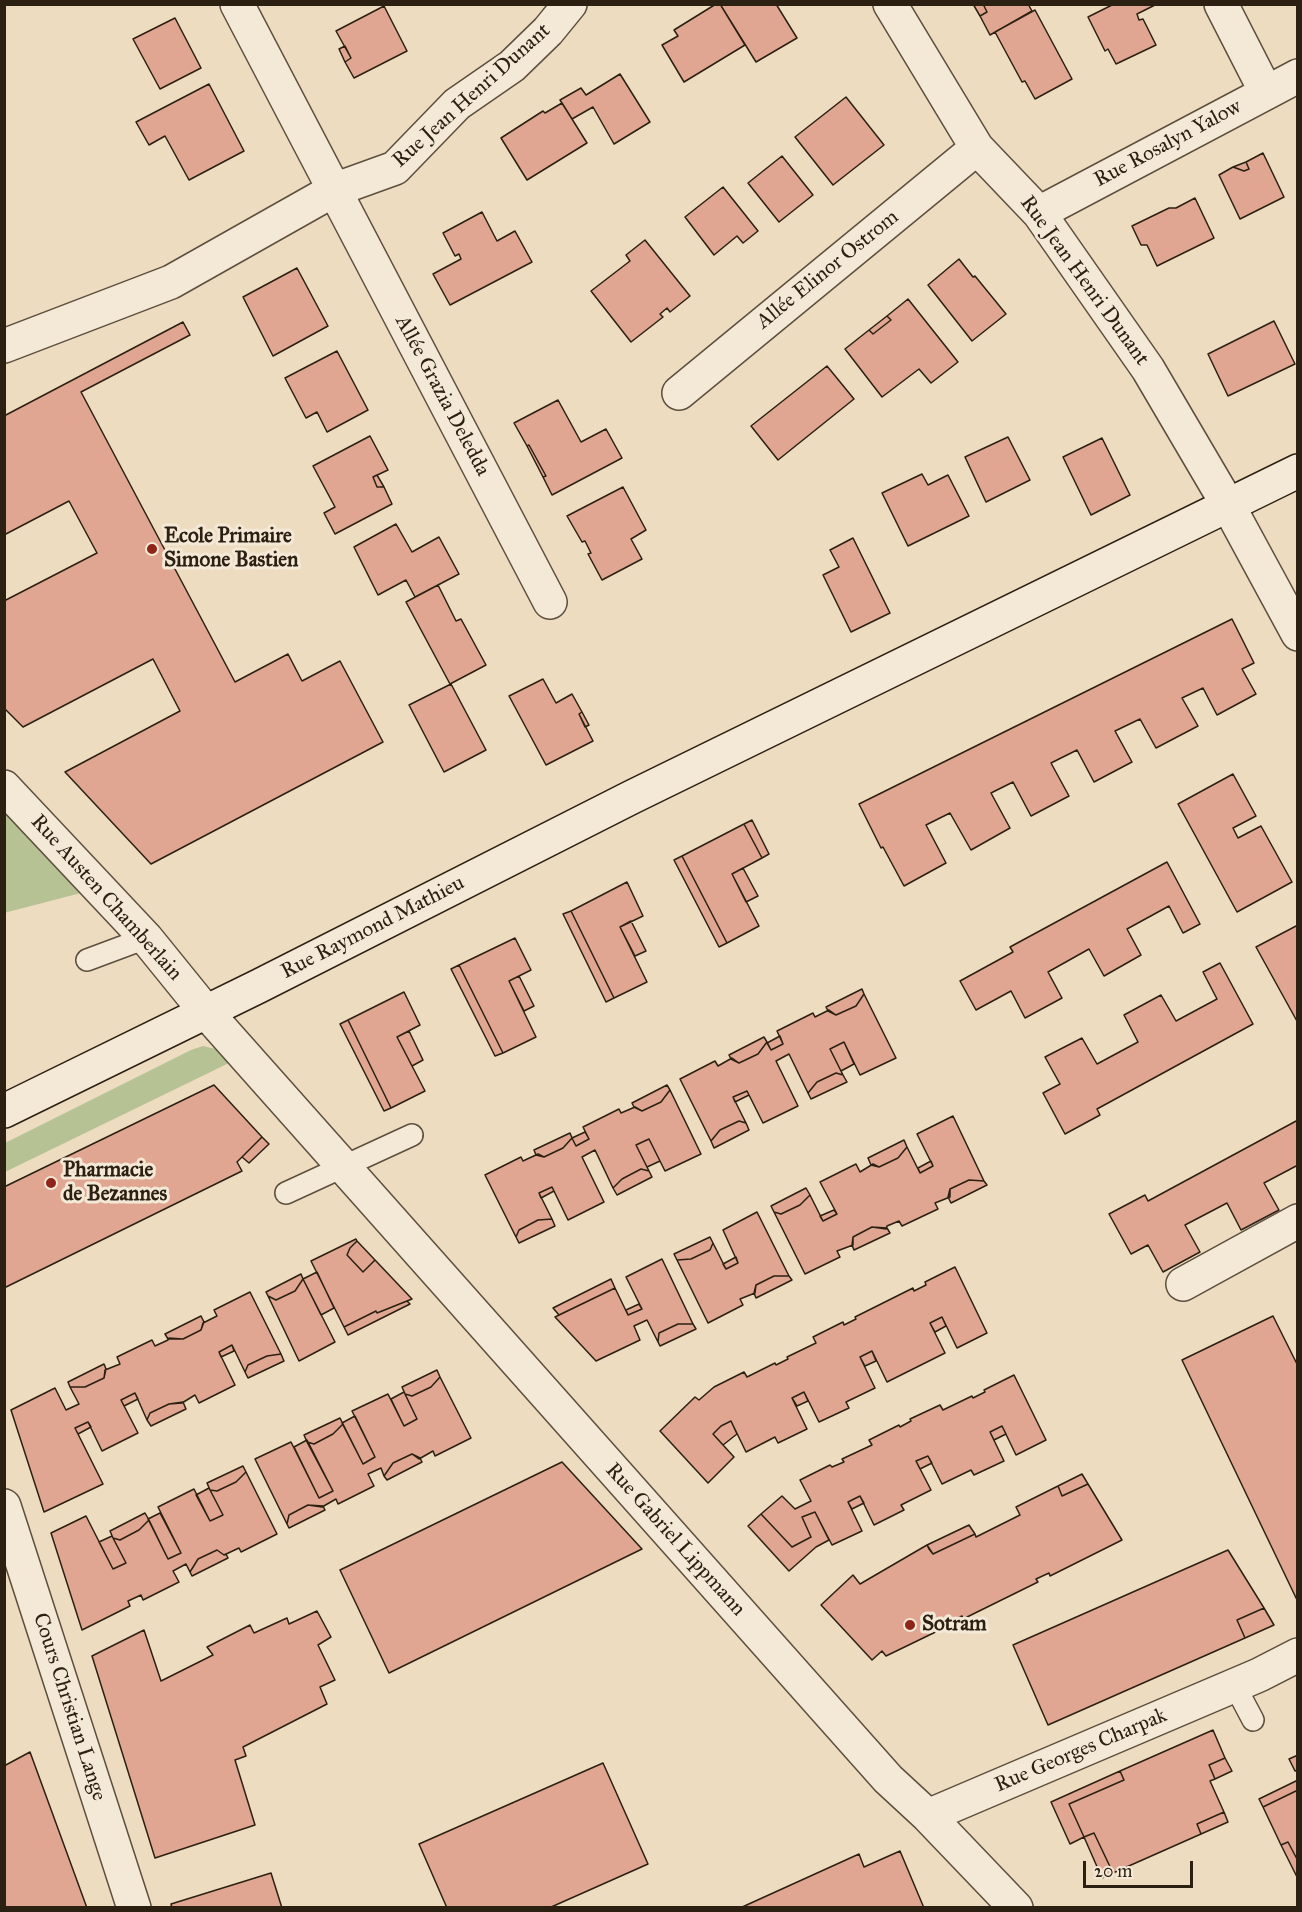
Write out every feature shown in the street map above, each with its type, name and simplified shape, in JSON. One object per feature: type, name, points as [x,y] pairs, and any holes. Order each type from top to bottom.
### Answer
[{"type":"street","name":"Allée Grazia Deledda","points":[[237,4],[550,602]]},
{"type":"street","name":"Rue Jean Henri Dunant","points":[[4,346],[171,282],[334,190],[395,168],[457,104],[512,66],[548,31],[570,4]]},
{"type":"street","name":"Rue Jean Henri Dunant","points":[[890,4],[977,148],[1039,213],[1148,369],[1228,505],[1298,634]]},
{"type":"street","points":[[1221,4],[1266,92]]},
{"type":"street","name":"Rue Rosalyn Yalow","points":[[1039,213],[1298,76]]},
{"type":"street","name":"Allée Elinor Ostrom","points":[[679,393],[977,148]]},
{"type":"street","name":"Rue Raymond Mathieu","points":[[4,1111],[632,798],[1298,471]]},
{"type":"street","name":"Rue Austen Chamberlain","points":[[4,787],[146,938],[206,1012]]},
{"type":"street","name":"Rue Gabriel Lippmann","points":[[206,1012],[880,1771],[928,1816],[1016,1908]]},
{"type":"street","points":[[1183,1284],[1298,1221]]},
{"type":"street","name":"Cours Christian Lange","points":[[4,1506],[134,1908]]},
{"type":"street","name":"Rue Georges Charpak","points":[[928,1816],[1259,1676],[1298,1655]]},
{"type":"lane","points":[[87,960],[146,938]]},
{"type":"lane","points":[[286,1193],[412,1135]]},
{"type":"lane","points":[[1234,1686],[1253,1720]]},
{"type":"green space","points":[[5,787],[100,888],[4,913]]},
{"type":"green space","points":[[203,1046],[216,1049],[229,1063],[5,1172],[5,1143]]},
{"type":"building","points":[[716,4],[720,4],[745,45],[684,82],[662,45],[678,36],[674,30]]},
{"type":"building","points":[[720,4],[776,4],[797,38],[756,62]]},
{"type":"building","points":[[973,4],[983,4],[987,12],[980,16]]},
{"type":"building","points":[[983,4],[1028,4],[1032,11],[990,35],[980,16],[987,12]]},
{"type":"building","points":[[1114,4],[1157,4],[1137,14],[1139,20],[1143,19],[1156,45],[1116,64],[1108,49],[1105,51],[1088,17]]},
{"type":"building","points":[[384,6],[407,51],[354,78],[345,62],[351,58],[336,31]]},
{"type":"building","points":[[1035,10],[1072,79],[1035,99],[1025,81],[1022,82],[995,32]]},
{"type":"building","points":[[175,18],[201,68],[160,89],[133,39]]},
{"type":"building","points":[[345,46],[351,58],[345,62],[339,49]]},
{"type":"building","points":[[620,74],[650,122],[614,144],[593,107],[572,119],[560,100],[581,88],[586,95]]},
{"type":"building","points":[[209,84],[244,151],[189,180],[165,136],[149,145],[136,122]]},
{"type":"building","points":[[846,97],[884,145],[833,185],[795,137]]},
{"type":"building","points":[[562,103],[587,143],[527,180],[501,138],[543,111],[545,113]]},
{"type":"building","points":[[1263,153],[1284,197],[1240,219],[1219,175],[1233,167],[1244,171],[1249,169],[1246,162]]},
{"type":"building","points":[[782,156],[813,195],[779,222],[748,183]]},
{"type":"building","points":[[1246,162],[1249,169],[1244,171],[1233,167]]},
{"type":"building","points":[[723,187],[758,231],[743,243],[737,236],[714,255],[685,217]]},
{"type":"building","points":[[1195,198],[1214,238],[1157,266],[1147,245],[1141,245],[1132,226]]},
{"type":"building","points":[[482,212],[497,241],[515,231],[532,262],[450,305],[433,274],[461,259],[459,254],[455,256],[443,233]]},
{"type":"building","points":[[645,240],[690,296],[670,312],[667,308],[660,314],[663,317],[631,342],[591,291],[630,261],[626,255]]},
{"type":"building","points":[[959,259],[1006,314],[972,341],[928,285]]},
{"type":"building","points":[[297,268],[328,326],[273,356],[243,297]]},
{"type":"building","points":[[908,299],[958,362],[931,383],[919,369],[882,397],[845,349],[869,330],[873,334],[891,320],[887,316]]},
{"type":"building","points":[[887,316],[891,320],[873,334],[869,330]]},
{"type":"building","points":[[1274,321],[1295,364],[1228,396],[1208,354]]},
{"type":"building","points":[[183,322],[190,335],[81,392],[235,682],[288,654],[302,681],[340,661],[383,742],[151,864],[65,772],[180,711],[153,659],[23,727],[4,708],[4,601],[97,553],[69,501],[4,535],[4,416]]},
{"type":"building","points":[[337,351],[368,410],[327,432],[317,412],[306,418],[285,378]]},
{"type":"building","points":[[827,366],[854,399],[778,460],[751,426]]},
{"type":"building","points":[[558,400],[581,442],[606,429],[622,458],[552,495],[543,477],[546,476],[514,423]]},
{"type":"building","points":[[370,436],[388,470],[373,477],[377,487],[384,487],[392,504],[335,534],[324,513],[335,507],[313,466]]},
{"type":"building","points":[[1008,437],[1030,480],[986,502],[965,457]]},
{"type":"building","points":[[1102,438],[1130,495],[1091,515],[1063,457]]},
{"type":"building","points":[[529,445],[546,476],[543,477],[527,446]]},
{"type":"building","points":[[922,474],[928,485],[948,475],[969,516],[908,546],[882,493]]},
{"type":"building","points":[[377,475],[384,487],[377,487],[373,477]]},
{"type":"building","points":[[623,487],[646,530],[631,539],[642,559],[602,580],[588,554],[591,553],[585,541],[582,542],[567,516]]},
{"type":"building","points":[[396,524],[412,552],[439,537],[459,574],[415,597],[406,580],[378,595],[354,547]]},
{"type":"building","points":[[853,538],[890,613],[851,632],[823,575],[839,567],[830,550]]},
{"type":"building","points":[[438,585],[456,621],[461,619],[486,665],[450,684],[406,602]]},
{"type":"building","points":[[1232,619],[1254,663],[1242,669],[1256,694],[1217,715],[1203,688],[1182,698],[1198,726],[1156,748],[1140,719],[1115,731],[1132,762],[1094,782],[1077,750],[1051,763],[1069,796],[1031,816],[1013,782],[991,793],[1010,828],[971,850],[950,813],[926,825],[946,863],[904,886],[883,847],[881,848],[859,804]]},
{"type":"building","points":[[543,679],[556,703],[572,694],[593,741],[546,765],[509,696]]},
{"type":"building","points":[[451,684],[486,750],[444,772],[409,705]]},
{"type":"building","points":[[582,712],[589,725],[585,727],[579,714]]},
{"type":"building","points":[[1233,774],[1256,816],[1233,828],[1238,838],[1261,826],[1292,882],[1237,912],[1178,804]]},
{"type":"building","points":[[752,820],[769,854],[762,858],[744,824]]},
{"type":"building","points":[[744,824],[762,858],[732,874],[759,926],[727,943],[682,856]]},
{"type":"building","points":[[682,856],[727,943],[719,947],[674,860]]},
{"type":"building","points":[[1167,862],[1200,924],[1183,933],[1169,906],[1127,929],[1141,955],[1104,976],[1089,949],[1048,972],[1062,998],[1025,1018],[1011,991],[976,1010],[960,981],[1013,952],[1010,947]]},
{"type":"building","points":[[743,868],[758,896],[746,902],[732,874]]},
{"type":"building","points":[[627,882],[643,916],[620,927],[647,982],[614,998],[571,911]]},
{"type":"building","points":[[571,911],[614,998],[606,1002],[563,914]]},
{"type":"building","points":[[631,921],[646,951],[635,956],[620,927]]},
{"type":"building","points":[[1298,925],[1298,1023],[1256,947]]},
{"type":"building","points":[[515,938],[531,970],[509,981],[536,1037],[503,1053],[459,965]]},
{"type":"building","points":[[1220,963],[1253,1024],[1097,1109],[1100,1115],[1065,1134],[1043,1093],[1060,1084],[1045,1057],[1082,1038],[1097,1064],[1138,1042],[1124,1015],[1161,995],[1176,1021],[1217,999],[1203,972]]},
{"type":"building","points":[[459,965],[503,1053],[495,1056],[451,969]]},
{"type":"building","points":[[519,976],[534,1006],[524,1011],[509,981]]},
{"type":"building","points":[[862,989],[864,994],[856,1006],[836,1015],[828,1011],[826,1007]]},
{"type":"building","points":[[404,992],[420,1025],[397,1037],[425,1091],[391,1108],[348,1020]]},
{"type":"building","points":[[864,994],[896,1058],[860,1075],[844,1042],[830,1049],[843,1075],[836,1073],[817,1082],[808,1093],[789,1054],[776,1061],[798,1106],[763,1123],[747,1091],[733,1097],[746,1123],[739,1121],[720,1130],[711,1141],[680,1079],[715,1061],[718,1066],[732,1058],[739,1063],[758,1054],[767,1042],[771,1050],[783,1044],[777,1031],[813,1013],[815,1017],[829,1010],[836,1015],[856,1006]]},
{"type":"building","points":[[348,1020],[391,1108],[384,1111],[340,1024]]},
{"type":"building","points":[[409,1031],[423,1060],[412,1066],[397,1037]]},
{"type":"building","points":[[780,1036],[783,1044],[771,1050],[767,1043]]},
{"type":"building","points":[[764,1037],[767,1042],[758,1054],[739,1063],[731,1059],[729,1055]]},
{"type":"building","points":[[844,1042],[854,1064],[841,1071],[830,1049]]},
{"type":"building","points":[[836,1073],[843,1075],[847,1082],[811,1099],[808,1093],[817,1082]]},
{"type":"building","points":[[214,1085],[262,1137],[237,1162],[242,1171],[4,1288],[4,1187]]},
{"type":"building","points":[[667,1085],[670,1090],[661,1102],[642,1111],[634,1107],[632,1103]]},
{"type":"building","points":[[670,1090],[701,1154],[665,1171],[649,1139],[636,1145],[649,1171],[641,1169],[622,1179],[613,1188],[595,1150],[582,1157],[604,1202],[568,1220],[552,1187],[539,1193],[552,1219],[538,1220],[519,1230],[516,1237],[485,1175],[521,1157],[523,1161],[538,1154],[544,1157],[563,1148],[572,1138],[576,1146],[589,1139],[583,1127],[619,1109],[621,1113],[635,1107],[642,1111],[661,1102]]},
{"type":"building","points":[[747,1091],[749,1095],[735,1102],[733,1097]]},
{"type":"building","points":[[953,1116],[984,1181],[969,1180],[950,1189],[950,1197],[935,1203],[938,1209],[902,1226],[899,1221],[887,1226],[886,1229],[872,1227],[853,1237],[853,1245],[837,1251],[840,1257],[805,1274],[774,1212],[781,1214],[800,1205],[810,1195],[823,1221],[837,1214],[820,1182],[856,1164],[860,1172],[873,1164],[879,1167],[898,1158],[907,1147],[920,1173],[933,1166],[917,1134]]},
{"type":"building","points":[[1298,1120],[1298,1165],[1264,1183],[1279,1210],[1241,1230],[1227,1203],[1185,1225],[1200,1252],[1163,1272],[1148,1245],[1131,1254],[1109,1214],[1145,1195],[1148,1201]]},
{"type":"building","points":[[739,1121],[746,1123],[749,1130],[714,1148],[711,1141],[720,1130]]},
{"type":"building","points":[[585,1132],[589,1139],[576,1146],[572,1138]]},
{"type":"building","points":[[570,1133],[572,1138],[563,1148],[544,1157],[536,1155],[534,1150]]},
{"type":"building","points":[[262,1137],[269,1144],[249,1163],[242,1157]]},
{"type":"building","points":[[649,1139],[660,1161],[647,1167],[636,1145]]},
{"type":"building","points":[[904,1140],[907,1147],[898,1158],[879,1167],[871,1165],[868,1158]]},
{"type":"building","points":[[931,1161],[933,1166],[920,1173],[918,1168]]},
{"type":"building","points":[[641,1169],[649,1171],[652,1177],[617,1195],[613,1188],[622,1179]]},
{"type":"building","points":[[969,1180],[984,1181],[987,1185],[951,1203],[948,1197],[950,1189]]},
{"type":"building","points":[[552,1187],[554,1191],[541,1198],[539,1193]]},
{"type":"building","points":[[806,1188],[810,1195],[800,1205],[781,1214],[774,1212],[771,1206]]},
{"type":"building","points":[[834,1210],[837,1214],[823,1221],[820,1216]]},
{"type":"building","points":[[757,1212],[789,1276],[774,1276],[756,1285],[755,1293],[740,1299],[743,1305],[708,1323],[677,1260],[691,1259],[710,1250],[713,1243],[726,1269],[738,1263],[723,1230]]},
{"type":"building","points":[[552,1219],[555,1226],[519,1243],[516,1237],[519,1230],[538,1220]]},
{"type":"building","points":[[872,1227],[887,1228],[890,1233],[854,1250],[853,1237]]},
{"type":"building","points":[[710,1237],[713,1243],[710,1250],[691,1259],[677,1260],[674,1254]]},
{"type":"building","points":[[356,1239],[357,1241],[347,1255],[363,1272],[375,1260],[412,1299],[377,1313],[376,1311],[344,1327],[311,1261]]},
{"type":"building","points":[[357,1241],[375,1260],[363,1272],[347,1255]]},
{"type":"building","points":[[736,1257],[738,1263],[726,1269],[723,1264]]},
{"type":"building","points":[[662,1259],[693,1324],[678,1324],[659,1333],[658,1342],[647,1320],[634,1326],[640,1340],[596,1361],[555,1317],[615,1288],[628,1315],[642,1309],[626,1277]]},
{"type":"building","points":[[955,1267],[987,1333],[957,1348],[942,1317],[930,1323],[945,1353],[887,1382],[872,1351],[860,1357],[875,1388],[846,1402],[849,1408],[819,1422],[804,1392],[792,1398],[807,1429],[778,1443],[775,1437],[746,1452],[731,1421],[721,1426],[713,1434],[734,1457],[708,1483],[660,1431],[695,1397],[699,1400],[714,1387],[744,1372],[747,1377],[788,1359],[787,1357],[816,1343],[813,1337],[843,1322],[844,1325],[856,1319],[855,1317],[913,1288],[914,1291],[926,1285],[925,1282]]},
{"type":"building","points":[[317,1272],[334,1308],[321,1315],[303,1279]]},
{"type":"building","points":[[301,1274],[303,1279],[295,1291],[276,1300],[268,1296],[266,1292]]},
{"type":"building","points":[[774,1276],[789,1276],[792,1280],[756,1298],[754,1293],[756,1285]]},
{"type":"building","points":[[303,1279],[335,1342],[299,1361],[268,1296],[276,1300],[295,1291]]},
{"type":"building","points":[[611,1279],[615,1288],[559,1315],[553,1308]]},
{"type":"building","points":[[250,1292],[281,1354],[267,1356],[248,1365],[245,1372],[232,1345],[219,1352],[235,1385],[199,1403],[195,1395],[182,1403],[169,1404],[150,1413],[147,1420],[135,1393],[121,1400],[138,1433],[102,1451],[88,1422],[75,1428],[103,1484],[44,1512],[11,1410],[55,1388],[66,1410],[79,1404],[70,1387],[85,1387],[104,1378],[105,1370],[120,1364],[117,1357],[152,1340],[155,1346],[169,1338],[183,1339],[201,1330],[203,1323],[217,1316],[214,1310]]},
{"type":"building","points":[[407,1301],[410,1304],[348,1335],[344,1327],[376,1311],[377,1313]]},
{"type":"building","points":[[639,1304],[642,1309],[628,1315],[626,1310]]},
{"type":"building","points":[[201,1316],[204,1322],[201,1330],[183,1339],[168,1339],[165,1334]]},
{"type":"building","points":[[1273,1316],[1298,1366],[1298,1602],[1182,1360]]},
{"type":"building","points":[[942,1317],[946,1326],[935,1332],[930,1323]]},
{"type":"building","points":[[678,1324],[693,1324],[696,1329],[660,1346],[659,1333]]},
{"type":"building","points":[[232,1345],[234,1351],[221,1357],[219,1352]]},
{"type":"building","points":[[872,1351],[876,1361],[865,1366],[860,1357]]},
{"type":"building","points":[[281,1354],[284,1361],[248,1378],[245,1372],[248,1365],[267,1356]]},
{"type":"building","points":[[104,1364],[106,1369],[104,1378],[85,1387],[70,1387],[68,1382]]},
{"type":"building","points":[[437,1370],[440,1377],[431,1387],[412,1396],[405,1394],[402,1387]]},
{"type":"building","points":[[1014,1375],[1046,1440],[1016,1455],[1002,1426],[990,1432],[1004,1461],[974,1475],[971,1470],[942,1484],[928,1456],[916,1461],[931,1490],[901,1505],[904,1510],[874,1525],[860,1496],[848,1502],[862,1531],[832,1545],[815,1512],[802,1517],[811,1537],[792,1547],[761,1514],[782,1496],[795,1509],[811,1501],[800,1480],[830,1465],[832,1467],[844,1462],[842,1459],[872,1445],[869,1440],[899,1425],[900,1427],[911,1421],[910,1419],[940,1405],[943,1410],[972,1396],[973,1398]]},
{"type":"building","points":[[440,1377],[471,1438],[435,1456],[433,1451],[419,1459],[412,1454],[393,1463],[384,1476],[381,1468],[368,1474],[374,1486],[338,1504],[336,1499],[322,1507],[308,1505],[289,1515],[287,1524],[255,1459],[291,1442],[319,1498],[333,1491],[307,1442],[314,1444],[333,1434],[343,1424],[363,1464],[375,1457],[352,1411],[388,1394],[404,1426],[417,1419],[405,1394],[412,1396],[431,1387]]},
{"type":"building","points":[[404,1392],[417,1419],[404,1426],[391,1399]]},
{"type":"building","points":[[804,1392],[808,1401],[797,1406],[792,1398]]},
{"type":"building","points":[[135,1393],[138,1399],[124,1406],[121,1400]]},
{"type":"building","points":[[183,1402],[186,1409],[151,1426],[147,1420],[150,1413],[169,1404]]},
{"type":"building","points":[[355,1416],[375,1457],[363,1464],[342,1423]]},
{"type":"building","points":[[340,1418],[343,1424],[333,1434],[314,1444],[307,1442],[304,1435]]},
{"type":"building","points":[[731,1421],[737,1434],[723,1445],[713,1434],[721,1426]]},
{"type":"building","points":[[88,1422],[91,1427],[78,1434],[75,1428]]},
{"type":"building","points":[[1002,1426],[1006,1434],[994,1440],[990,1432]]},
{"type":"building","points":[[307,1440],[333,1491],[319,1498],[294,1447]]},
{"type":"building","points":[[412,1454],[420,1458],[422,1462],[387,1480],[384,1476],[393,1463]]},
{"type":"building","points":[[928,1456],[932,1463],[920,1469],[916,1461]]},
{"type":"building","points":[[562,1462],[642,1549],[389,1673],[340,1570]]},
{"type":"building","points":[[243,1466],[246,1472],[236,1482],[217,1491],[210,1490],[207,1483]]},
{"type":"building","points":[[246,1472],[277,1534],[241,1552],[239,1548],[224,1555],[217,1550],[198,1559],[190,1572],[186,1564],[173,1571],[179,1582],[143,1600],[141,1595],[128,1601],[130,1606],[82,1630],[51,1533],[86,1516],[113,1569],[126,1563],[113,1538],[120,1540],[139,1530],[149,1520],[168,1559],[181,1553],[158,1507],[194,1489],[210,1521],[223,1515],[210,1490],[217,1491],[236,1482]]},
{"type":"building","points":[[1082,1474],[1088,1484],[1062,1496],[1058,1486]]},
{"type":"building","points":[[1088,1484],[1122,1540],[1050,1576],[1049,1573],[1036,1579],[1038,1582],[963,1619],[962,1616],[949,1622],[950,1625],[886,1656],[882,1651],[872,1660],[821,1605],[853,1575],[860,1584],[927,1545],[933,1554],[975,1534],[976,1537],[1020,1515],[1016,1507],[1058,1486],[1062,1496]]},
{"type":"building","points":[[209,1488],[223,1515],[210,1521],[196,1495]]},
{"type":"building","points":[[860,1496],[864,1503],[852,1509],[848,1502]]},
{"type":"building","points":[[308,1505],[323,1506],[325,1510],[289,1528],[287,1524],[289,1515]]},
{"type":"building","points":[[815,1512],[829,1540],[816,1547],[789,1571],[748,1526],[761,1514],[792,1547],[811,1537],[802,1517]]},
{"type":"building","points":[[145,1513],[149,1520],[139,1530],[120,1540],[113,1538],[110,1531]]},
{"type":"building","points":[[160,1513],[181,1553],[168,1559],[148,1519]]},
{"type":"building","points":[[969,1525],[975,1534],[933,1554],[929,1549],[927,1545]]},
{"type":"building","points":[[112,1536],[126,1563],[113,1569],[99,1542]]},
{"type":"building","points":[[217,1550],[226,1554],[228,1558],[192,1576],[190,1572],[198,1559]]},
{"type":"building","points":[[1228,1550],[1264,1608],[1237,1620],[1245,1638],[1048,1725],[1013,1645]]},
{"type":"building","points":[[1264,1608],[1274,1625],[1245,1638],[1237,1620]]},
{"type":"building","points":[[317,1611],[331,1637],[318,1645],[335,1680],[320,1687],[327,1704],[243,1747],[246,1756],[235,1760],[255,1825],[155,1858],[92,1656],[144,1630],[161,1681],[213,1655],[207,1647],[250,1625],[254,1633],[287,1618],[289,1624]]},
{"type":"building","points":[[1213,1730],[1225,1758],[1209,1765],[1215,1779],[1210,1781],[1224,1812],[1197,1824],[1201,1834],[1113,1873],[1094,1833],[1084,1837],[1069,1804],[1124,1780],[1120,1771]]},
{"type":"building","points":[[30,1752],[87,1908],[4,1908],[4,1766]]},
{"type":"building","points":[[1298,1755],[1298,1770],[1295,1771],[1289,1759]]},
{"type":"building","points":[[1225,1758],[1232,1771],[1215,1779],[1209,1765]]},
{"type":"building","points":[[603,1763],[648,1864],[549,1908],[447,1908],[419,1844]]},
{"type":"building","points":[[1120,1771],[1124,1780],[1069,1804],[1084,1837],[1070,1844],[1051,1802]]},
{"type":"building","points":[[1298,1780],[1298,1790],[1263,1807],[1259,1799]]},
{"type":"building","points":[[1298,1790],[1298,1861],[1288,1842],[1281,1845],[1263,1807]]},
{"type":"building","points":[[1224,1812],[1228,1822],[1201,1834],[1197,1824]]},
{"type":"building","points":[[1094,1833],[1113,1873],[1102,1878],[1084,1837]]},
{"type":"building","points":[[1288,1842],[1298,1861],[1298,1879],[1281,1845]]},
{"type":"building","points":[[900,1851],[924,1908],[740,1908],[859,1854],[864,1867]]},
{"type":"building","points":[[271,1873],[282,1908],[172,1908],[171,1904]]},
{"type":"place","name":"Ecole Primaire Simone Bastien","points":[[152,549]]},
{"type":"place","name":"Pharmacie de Bezannes","points":[[51,1183]]},
{"type":"place","name":"Sotram","points":[[910,1625]]}]
